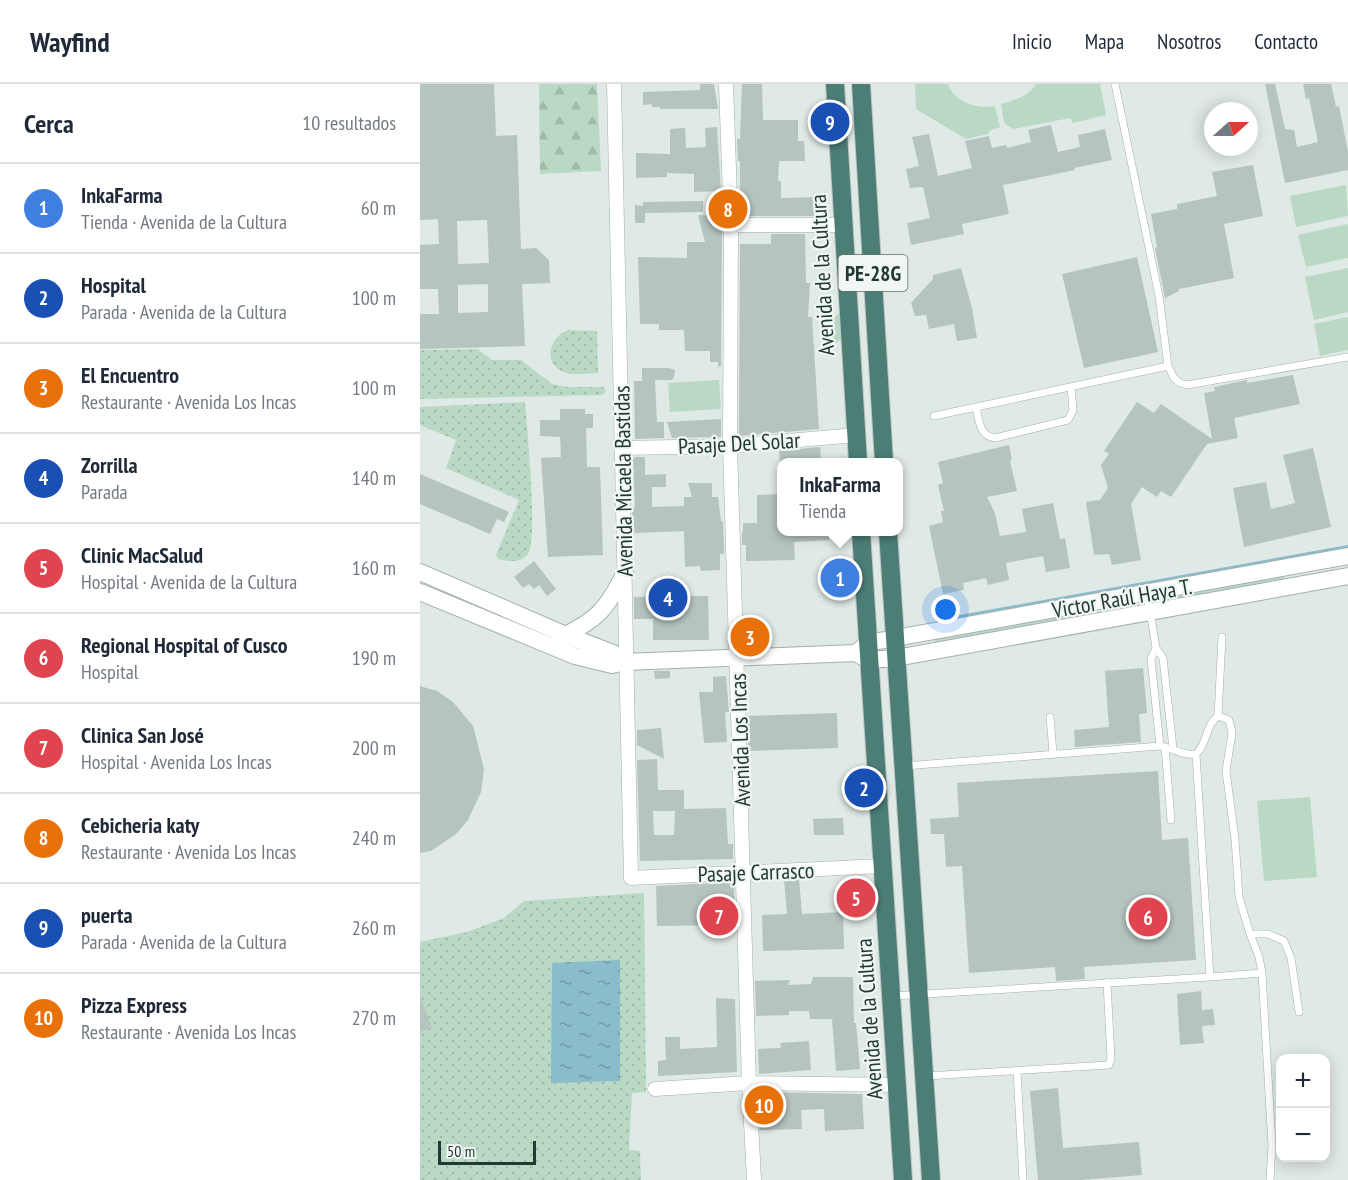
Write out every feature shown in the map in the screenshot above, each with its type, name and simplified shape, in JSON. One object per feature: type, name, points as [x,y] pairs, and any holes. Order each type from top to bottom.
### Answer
[{"type":"highway","name":"Avenida de la Cultura","points":[[835,84],[858,458]]},
{"type":"highway","name":"PE-28G","points":[[861,84],[884,458]]},
{"type":"highway","name":"Avenida de la Cultura","points":[[861,536],[864,652],[892,996],[903,1180]]},
{"type":"highway","points":[[888,536],[931,1180]]},
{"type":"street","name":"Avenida Micaela Bastidas","points":[[614,84],[631,878]]},
{"type":"street","name":"Avenida Los Incas","points":[[726,84],[731,225],[730,446],[749,1083],[754,1180]]},
{"type":"street","points":[[731,225],[843,225]]},
{"type":"street","name":"Pasaje Del Solar","points":[[622,448],[730,446],[856,435]]},
{"type":"street","name":"Victor Raúl Haya T.","points":[[864,652],[895,638],[1348,556]]},
{"type":"street","points":[[420,572],[613,653],[625,662]]},
{"type":"street","points":[[544,644],[593,620],[625,573]]},
{"type":"street","name":"Victor Raúl Haya T.","points":[[864,652],[896,658],[1348,576]]},
{"type":"street","points":[[420,592],[574,656],[612,665],[625,662],[864,652]]},
{"type":"street","name":"Pasaje Carrasco","points":[[631,878],[882,866]]},
{"type":"street","points":[[655,1089],[749,1083],[898,1085]]},
{"type":"lane","points":[[1115,84],[1151,254],[1168,366],[1174,378],[1187,385],[1348,357]]},
{"type":"lane","points":[[934,416],[1168,366]]},
{"type":"lane","points":[[976,407],[984,434],[995,438],[1068,420],[1073,410],[1071,387]]},
{"type":"lane","points":[[1147,593],[1156,648],[1163,658],[1171,820]]},
{"type":"lane","points":[[1210,977],[1196,754],[1204,744],[1212,721],[1218,716],[1222,637]]},
{"type":"lane","points":[[1156,648],[1151,659],[1166,747]]},
{"type":"lane","points":[[1218,716],[1229,720],[1231,726],[1232,734],[1226,771],[1235,839],[1239,897],[1262,973],[1272,1145],[1270,1180]]},
{"type":"lane","points":[[1050,717],[1053,753]]},
{"type":"lane","points":[[903,766],[1053,753],[1166,747],[1187,755],[1196,754]]},
{"type":"lane","points":[[1250,934],[1268,934],[1284,941],[1291,958],[1299,1012]]},
{"type":"lane","points":[[892,996],[1262,973]]},
{"type":"lane","points":[[924,1076],[1109,1065],[1111,1059],[1107,982]]},
{"type":"lane","points":[[1017,1071],[1023,1180]]},
{"type":"green space","points":[[539,84],[597,84],[601,171],[540,174]]},
{"type":"green space","points":[[915,84],[948,84],[956,96],[967,103],[995,106],[1000,127],[991,130],[988,134],[966,139],[916,109]]},
{"type":"green space","points":[[1036,84],[1100,84],[1106,115],[1073,123],[1070,118],[1013,129],[1004,123],[1001,104],[1025,95]]},
{"type":"green space","points":[[1346,185],[1348,216],[1296,227],[1290,196]]},
{"type":"green space","points":[[1348,224],[1348,258],[1306,267],[1298,235]]},
{"type":"green space","points":[[1348,268],[1348,312],[1314,320],[1305,277]]},
{"type":"green space","points":[[841,312],[842,337],[833,347],[832,319]]},
{"type":"green space","points":[[1348,317],[1348,350],[1320,356],[1314,324]]},
{"type":"green space","points":[[567,330],[597,331],[598,373],[575,374],[556,368],[552,362],[551,350],[556,339]]},
{"type":"green space","points":[[477,349],[492,360],[521,360],[552,384],[567,387],[604,387],[606,392],[602,395],[420,399],[420,350]]},
{"type":"green space","points":[[719,380],[721,409],[670,412],[668,383]]},
{"type":"green space","points":[[525,402],[531,482],[531,544],[525,557],[518,561],[510,561],[498,559],[496,555],[519,500],[446,468],[456,440],[420,425],[420,407]]},
{"type":"green space","points":[[1283,573],[1285,583],[1159,607],[1156,602],[1158,597]]},
{"type":"green space","points":[[1087,609],[1089,620],[936,647],[934,638]]},
{"type":"green space","points":[[1310,797],[1317,877],[1264,881],[1257,801]]},
{"type":"green space","points":[[644,893],[646,1092],[632,1093],[629,1150],[640,1151],[641,1180],[420,1180],[420,942],[467,932],[504,918],[524,901]]},
{"type":"water","points":[[620,960],[620,1081],[551,1083],[552,963]]},
{"type":"building","points":[[420,84],[494,84],[496,136],[517,135],[521,249],[536,248],[549,260],[550,283],[522,284],[525,346],[420,349],[420,314],[439,314],[438,289],[420,289],[420,245],[439,244],[438,219],[420,220]],"holes":[[[487,220],[489,263],[458,264],[457,221]],[[488,284],[488,312],[458,313],[458,285]]]},
{"type":"building","points":[[700,84],[714,84],[718,109],[660,109],[660,107],[652,107],[652,104],[643,105],[643,92],[700,90]]},
{"type":"building","points":[[742,84],[762,84],[763,120],[798,120],[798,141],[804,141],[805,161],[779,161],[778,181],[781,181],[781,198],[821,197],[821,216],[740,216],[740,161],[738,161],[737,139],[740,139]]},
{"type":"building","points":[[1265,84],[1275,84],[1285,129],[1294,130],[1297,147],[1318,142],[1309,98],[1306,99],[1303,84],[1331,84],[1336,107],[1339,106],[1348,151],[1348,170],[1285,183]]},
{"type":"building","points":[[1051,125],[1058,152],[1080,147],[1078,135],[1105,129],[1112,160],[1003,185],[1009,214],[962,224],[964,234],[911,245],[907,223],[930,218],[923,187],[910,188],[906,169],[919,166],[912,137],[929,134],[938,176],[972,168],[965,141],[989,136],[992,148],[1006,145],[1007,148],[1031,142],[1028,130]]},
{"type":"building","points":[[717,127],[721,191],[694,192],[694,174],[667,173],[667,177],[636,178],[636,153],[670,154],[670,129],[685,128],[686,148],[706,147],[705,128]]},
{"type":"building","points":[[1253,165],[1263,216],[1224,224],[1234,278],[1179,289],[1165,298],[1151,214],[1177,209],[1177,204],[1217,196],[1212,172]]},
{"type":"building","points":[[703,201],[703,212],[645,213],[645,223],[635,223],[635,205],[643,206],[643,202]]},
{"type":"building","points":[[698,215],[722,216],[721,366],[718,367],[718,362],[710,362],[710,351],[685,351],[684,330],[659,330],[659,324],[640,324],[638,257],[687,258],[687,242],[705,242]]},
{"type":"building","points":[[771,234],[805,234],[806,283],[810,283],[808,317],[812,317],[819,429],[739,436],[740,244],[771,244]]},
{"type":"building","points":[[1137,257],[1158,352],[1084,368],[1062,274]]},
{"type":"building","points":[[961,268],[972,308],[977,338],[957,341],[954,324],[929,329],[926,315],[915,316],[911,303],[933,279],[933,275]]},
{"type":"building","points":[[642,368],[675,370],[672,380],[655,380],[657,422],[664,422],[664,438],[635,439],[634,381],[642,381]]},
{"type":"building","points":[[1293,375],[1300,404],[1234,418],[1238,438],[1207,444],[1171,497],[1161,491],[1157,497],[1142,487],[1131,504],[1141,560],[1112,565],[1109,554],[1094,555],[1086,502],[1100,500],[1108,488],[1101,465],[1109,454],[1104,451],[1137,402],[1154,413],[1161,404],[1212,439],[1204,393],[1215,391],[1214,387],[1247,380],[1247,383]]},
{"type":"building","points":[[560,409],[585,409],[585,414],[593,414],[593,428],[586,428],[587,467],[600,467],[603,555],[548,557],[541,458],[561,457],[560,437],[540,436],[540,420],[560,420]]},
{"type":"building","points":[[721,419],[721,437],[672,438],[667,422]]},
{"type":"building","points":[[1009,445],[1017,491],[987,497],[995,513],[1000,536],[1026,532],[1022,509],[1053,503],[1060,539],[1065,538],[1070,568],[1046,572],[1043,556],[1006,563],[1009,580],[988,585],[986,578],[963,583],[964,590],[943,594],[929,526],[943,522],[941,511],[944,511],[938,485],[943,483],[938,462]]},
{"type":"building","points":[[820,447],[821,458],[780,458],[779,451]]},
{"type":"building","points":[[1313,448],[1331,527],[1244,547],[1233,488],[1266,482],[1271,509],[1295,503],[1283,455]]},
{"type":"building","points":[[645,457],[645,475],[666,474],[666,487],[652,487],[652,507],[684,506],[684,497],[692,497],[688,483],[712,483],[712,497],[718,497],[723,522],[724,554],[720,554],[720,570],[701,571],[700,566],[685,567],[684,531],[633,533],[632,507],[635,507],[633,459]]},
{"type":"building","points":[[420,474],[509,512],[504,522],[497,519],[490,534],[420,504]]},
{"type":"building","points":[[777,494],[777,536],[829,536],[829,540],[794,542],[795,560],[746,561],[746,545],[742,545],[743,523],[757,523],[757,495]]},
{"type":"building","points":[[534,561],[556,589],[547,596],[539,585],[534,589],[529,584],[523,588],[514,577]]},
{"type":"building","points":[[708,596],[709,640],[653,640],[653,619],[634,619],[634,597]]},
{"type":"building","points":[[1143,668],[1147,713],[1139,714],[1141,742],[1075,747],[1074,730],[1109,727],[1105,671]]},
{"type":"building","points":[[654,671],[670,671],[670,678],[655,679]]},
{"type":"building","points":[[726,676],[729,712],[725,712],[727,742],[704,743],[699,692],[713,692],[713,677]]},
{"type":"building","points":[[420,686],[437,691],[453,702],[473,726],[484,769],[481,792],[468,820],[456,834],[431,851],[420,853]]},
{"type":"building","points":[[837,713],[838,748],[748,751],[747,716]]},
{"type":"building","points":[[661,728],[664,759],[637,745],[637,730]]},
{"type":"building","points":[[657,759],[658,790],[684,790],[684,809],[726,808],[728,844],[733,844],[733,859],[640,861],[637,760]],"holes":[[[653,811],[675,811],[674,835],[654,835]]]},
{"type":"building","points":[[1158,771],[1162,840],[1188,838],[1196,960],[1084,967],[1085,979],[1056,981],[1055,967],[969,973],[962,866],[946,867],[944,834],[931,834],[930,819],[959,817],[957,783]]},
{"type":"building","points":[[843,818],[844,835],[814,835],[813,819]]},
{"type":"building","points":[[799,879],[802,914],[843,912],[844,949],[763,951],[762,915],[787,914],[784,880]]},
{"type":"building","points":[[734,882],[735,925],[657,926],[656,886]]},
{"type":"building","points":[[813,977],[853,977],[854,1023],[856,1023],[860,1069],[836,1071],[832,1019],[810,1019],[809,1011],[789,1011],[789,1015],[756,1016],[755,981],[790,980],[788,985],[811,984]]},
{"type":"building","points":[[1201,991],[1202,1010],[1213,1009],[1215,1025],[1202,1026],[1204,1043],[1180,1045],[1177,994]]},
{"type":"building","points":[[420,997],[432,1027],[420,1032]]},
{"type":"building","points":[[716,998],[735,999],[737,1072],[658,1076],[658,1061],[666,1060],[665,1037],[680,1037],[680,1049],[717,1047]]},
{"type":"building","points":[[809,1041],[811,1070],[759,1074],[758,1049],[781,1048],[780,1043]]},
{"type":"building","points":[[1058,1088],[1063,1148],[1139,1142],[1142,1175],[1081,1180],[1038,1180],[1030,1091]]},
{"type":"building","points":[[758,1092],[862,1094],[864,1129],[825,1131],[824,1109],[801,1110],[802,1129],[760,1130]]},
{"type":"waterway","points":[[938,621],[1348,547]]},
{"type":"place","name":"puerta","points":[[830,122]]},
{"type":"place","name":"Cebicheria katy","points":[[728,209]]},
{"type":"place","name":"InkaFarma","points":[[840,578]]},
{"type":"place","name":"Zorrilla","points":[[668,598]]},
{"type":"place","name":"El Encuentro","points":[[750,637]]},
{"type":"place","name":"Hospital","points":[[864,788]]},
{"type":"place","name":"Clinic MacSalud","points":[[856,898]]},
{"type":"place","name":"Clinica San José","points":[[719,916]]},
{"type":"place","name":"Regional Hospital of Cusco","points":[[1148,917]]},
{"type":"place","name":"Pizza Express","points":[[764,1105]]}]
